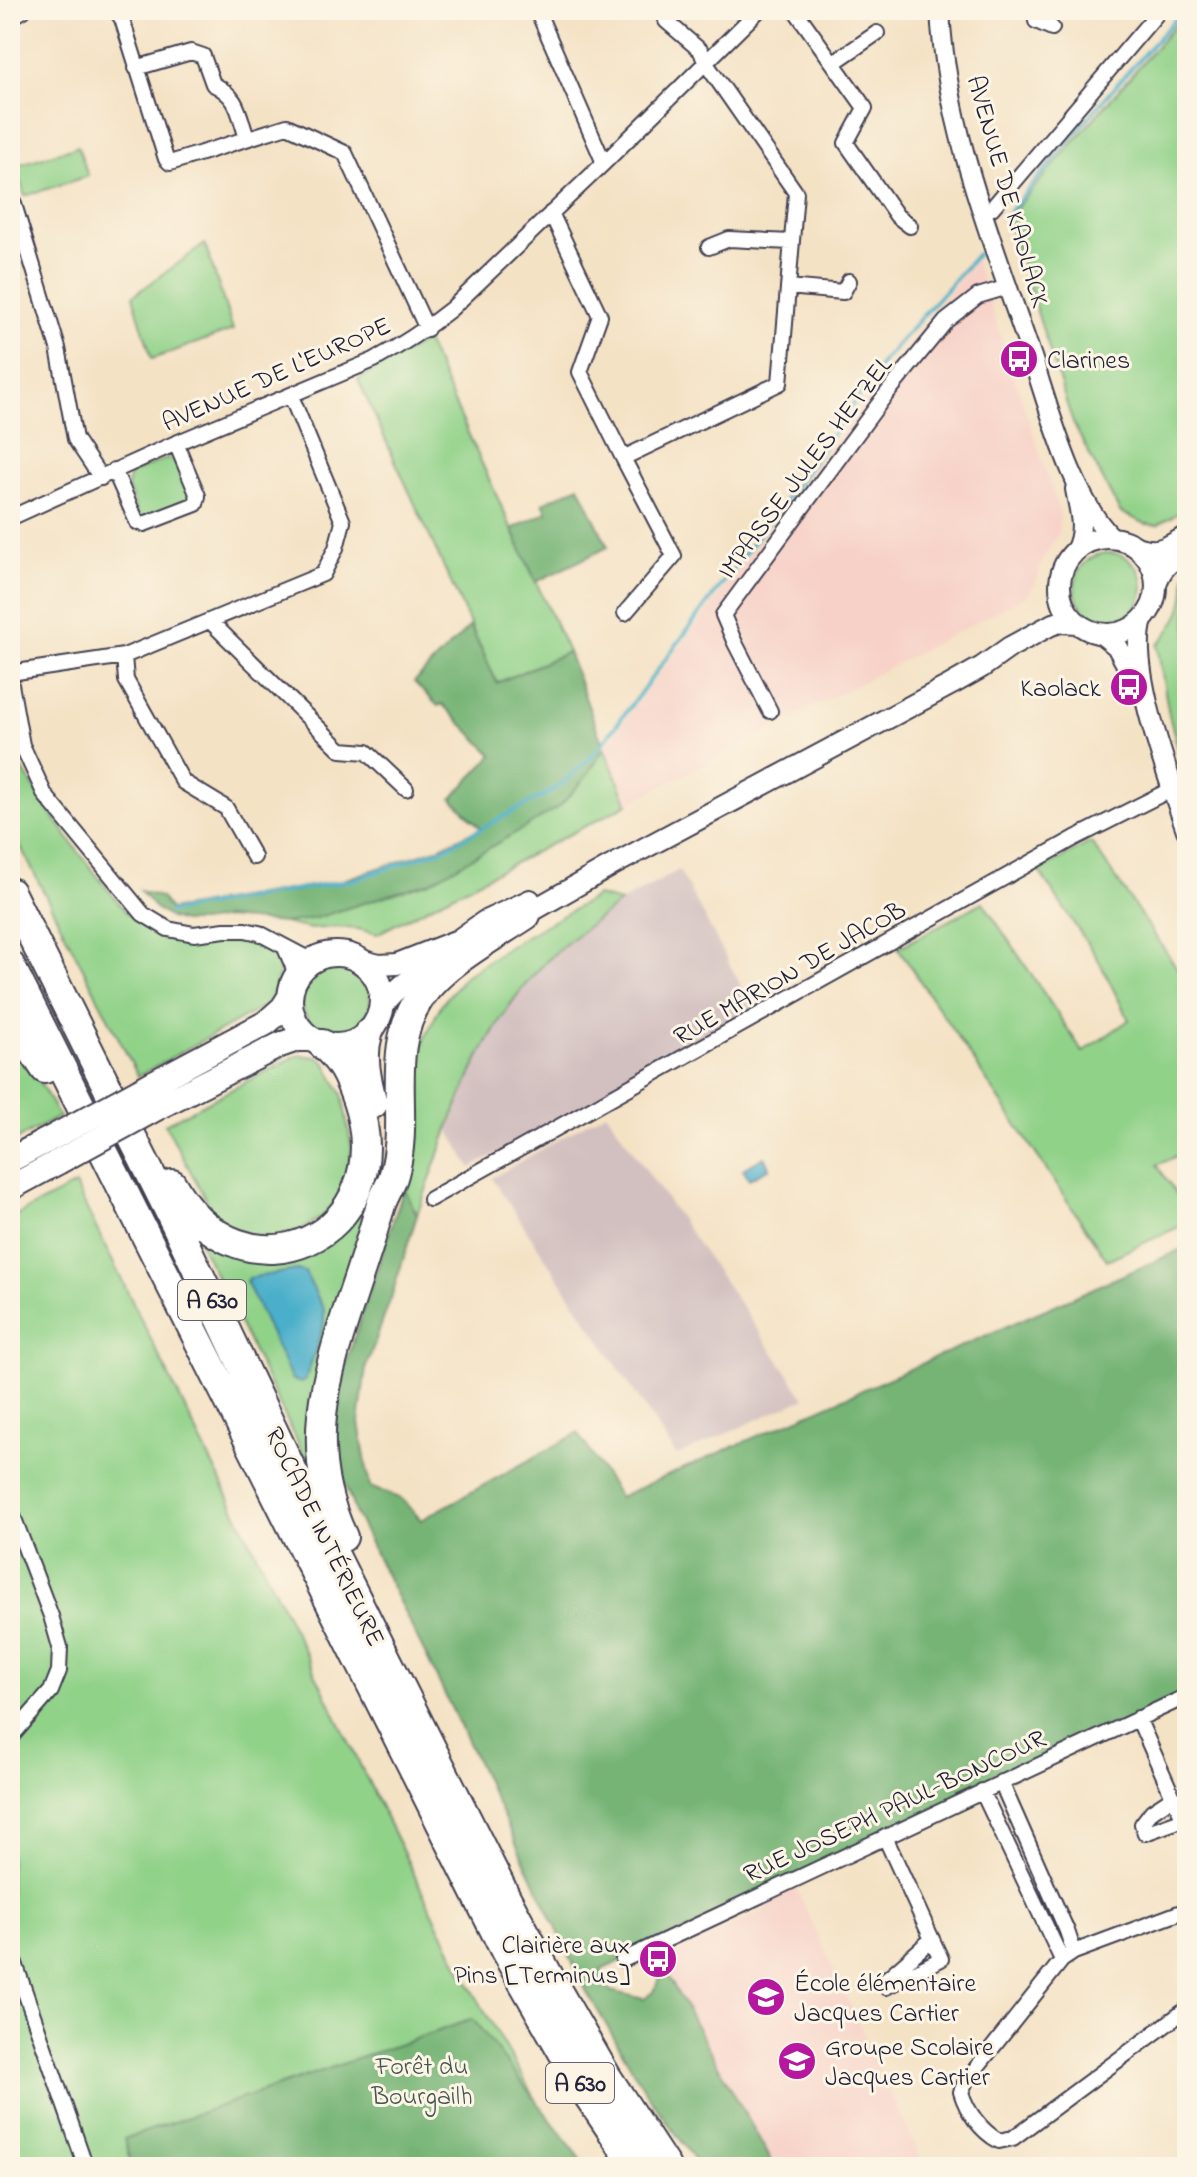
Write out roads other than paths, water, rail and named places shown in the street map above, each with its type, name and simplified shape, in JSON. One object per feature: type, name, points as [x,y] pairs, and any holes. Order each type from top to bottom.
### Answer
[{"type":"highway","name":"ROCADE INTÉRIEURE","points":[[10,892],[175,1223],[291,1468],[507,1899],[607,2077],[666,2167]]},
{"type":"highway","points":[[411,1710],[412,1684],[335,1520],[322,1468],[320,1436],[323,1405],[342,1323],[381,1204],[394,1176],[398,1153],[400,1049],[406,1023],[420,996],[441,972],[526,915]]},
{"type":"highway","name":"A 630","points":[[10,965],[505,1951],[585,2091],[636,2167]]},
{"type":"highway","points":[[54,980],[177,1194],[217,1235],[251,1249],[285,1248],[306,1242],[338,1221],[356,1196],[364,1169],[364,1128],[360,1110],[345,1070],[334,1054],[316,1042]]},
{"type":"highway","points":[[10,1017],[40,1060],[60,1097],[101,1145]]},
{"type":"highway","points":[[368,1034],[364,1047],[365,1066],[383,1155],[381,1204]]},
{"type":"main road","points":[[952,684],[1003,636],[1044,614],[1052,606],[1058,599],[1062,573],[1070,558],[1087,543],[1114,539],[1149,552],[1158,551],[1187,536]]},
{"type":"main road","points":[[1060,590],[1066,608],[1077,623],[1089,630],[1102,634],[1130,629],[1150,610],[1156,584],[1146,557],[1136,547]]},
{"type":"main road","points":[[1156,584],[1166,565],[1187,552]]},
{"type":"main road","points":[[1142,620],[1137,640],[1146,699]]},
{"type":"main road","points":[[10,1160],[46,1141],[297,1039],[334,1047],[358,1041],[368,1034],[392,993],[405,981],[611,866],[952,684],[1051,625],[1077,623]]},
{"type":"main road","points":[[1102,634],[1117,646],[1146,699],[1180,786],[1187,830]]},
{"type":"main road","points":[[10,1188],[58,1162],[266,1023],[283,1008],[299,978],[331,954],[379,965],[397,964],[458,940],[485,921],[611,866]]},
{"type":"main road","points":[[360,960],[378,980],[383,1006]]},
{"type":"main road","points":[[299,978],[291,1009],[294,1021],[301,1031],[316,1042]]},
{"type":"street","points":[[10,18],[24,10]]},
{"type":"street","points":[[537,10],[604,163]]},
{"type":"street","name":"AVENUE DE L'EUROPE","points":[[10,518],[176,443],[374,360],[427,329],[604,163],[759,10]]},
{"type":"street","points":[[795,10],[865,108],[846,143],[897,216],[910,226]]},
{"type":"street","name":"AVENUE DE KAOLACK","points":[[940,10],[947,77],[961,138],[1072,474],[1082,529],[1075,551]]},
{"type":"street","points":[[1035,10],[1036,21],[1052,28]]},
{"type":"street","points":[[983,211],[992,208],[1160,10]]},
{"type":"street","points":[[119,15],[166,159],[170,163],[287,126],[345,153],[427,329]]},
{"type":"street","points":[[623,458],[780,383],[796,193],[705,62],[701,51],[666,21]]},
{"type":"street","points":[[833,63],[877,33]]},
{"type":"street","points":[[136,68],[191,52],[203,56],[213,84],[228,91],[234,100],[247,138]]},
{"type":"street","points":[[10,199],[58,348],[75,439],[101,478]]},
{"type":"street","points":[[551,213],[600,316],[580,372],[674,556],[625,613]]},
{"type":"street","points":[[709,247],[729,239],[791,242]]},
{"type":"street","points":[[788,287],[843,292],[849,281]]},
{"type":"street","name":"IMPASSE JULES HETZEL","points":[[770,711],[723,615],[884,397],[946,321],[978,296],[1008,287]]},
{"type":"street","points":[[291,396],[343,522],[336,548],[323,574],[124,656],[10,676],[22,745],[45,795],[143,914],[168,929],[194,934],[245,930],[272,938],[285,948],[299,978]]},
{"type":"street","points":[[114,470],[137,522],[144,524],[196,504],[198,496],[176,443]]},
{"type":"street","name":"AVENUE DE KAOLACK","points":[[1072,474],[1100,523],[1114,539]]},
{"type":"street","points":[[210,621],[341,750],[367,752],[406,789]]},
{"type":"street","points":[[124,656],[126,680],[183,782],[226,808],[254,857]]},
{"type":"street","name":"RUE MARION DE JACOB","points":[[430,1199],[1075,838],[1180,786]]},
{"type":"street","points":[[10,1508],[60,1647],[59,1671],[51,1691],[10,1738]]},
{"type":"street","name":"RUE JOSEPH PAUL-BONCOUR","points":[[623,1960],[1187,1696]]},
{"type":"street","points":[[1138,1718],[1173,1797]]},
{"type":"street","points":[[1001,1782],[1068,1956]]},
{"type":"street","points":[[982,1791],[1068,1956]]},
{"type":"street","points":[[885,1837],[932,1939]]},
{"type":"street","points":[[1187,1910],[1068,1956],[966,2081],[961,2092],[965,2105],[987,2134],[999,2141],[1013,2138],[1187,2009]]},
{"type":"street","points":[[10,1949],[86,2167]]},
{"type":"water","points":[[764,1157],[770,1168],[749,1179],[743,1169]]},
{"type":"water","points":[[297,1270],[305,1272],[324,1310],[324,1324],[305,1381],[301,1383],[292,1380],[246,1281]]},
{"type":"waterway","points":[[1008,214],[1183,10]]},
{"type":"waterway","points":[[170,912],[353,880],[443,849],[563,783],[597,751],[812,464],[883,361],[977,254]]},
{"type":"place","name":"Clarines","points":[[1019,359]]},
{"type":"place","name":"Kaolack","points":[[1129,687]]},
{"type":"place","name":"Clairière aux Pins [Terminus]","points":[[658,1959]]},
{"type":"place","name":"École élémentaire Jacques Cartier","points":[[766,1997]]},
{"type":"place","name":"Groupe Scolaire Jacques Cartier","points":[[797,2061]]},
{"type":"park label","name":"Forêt du Bourgailh","points":[[422,2080]]}]
